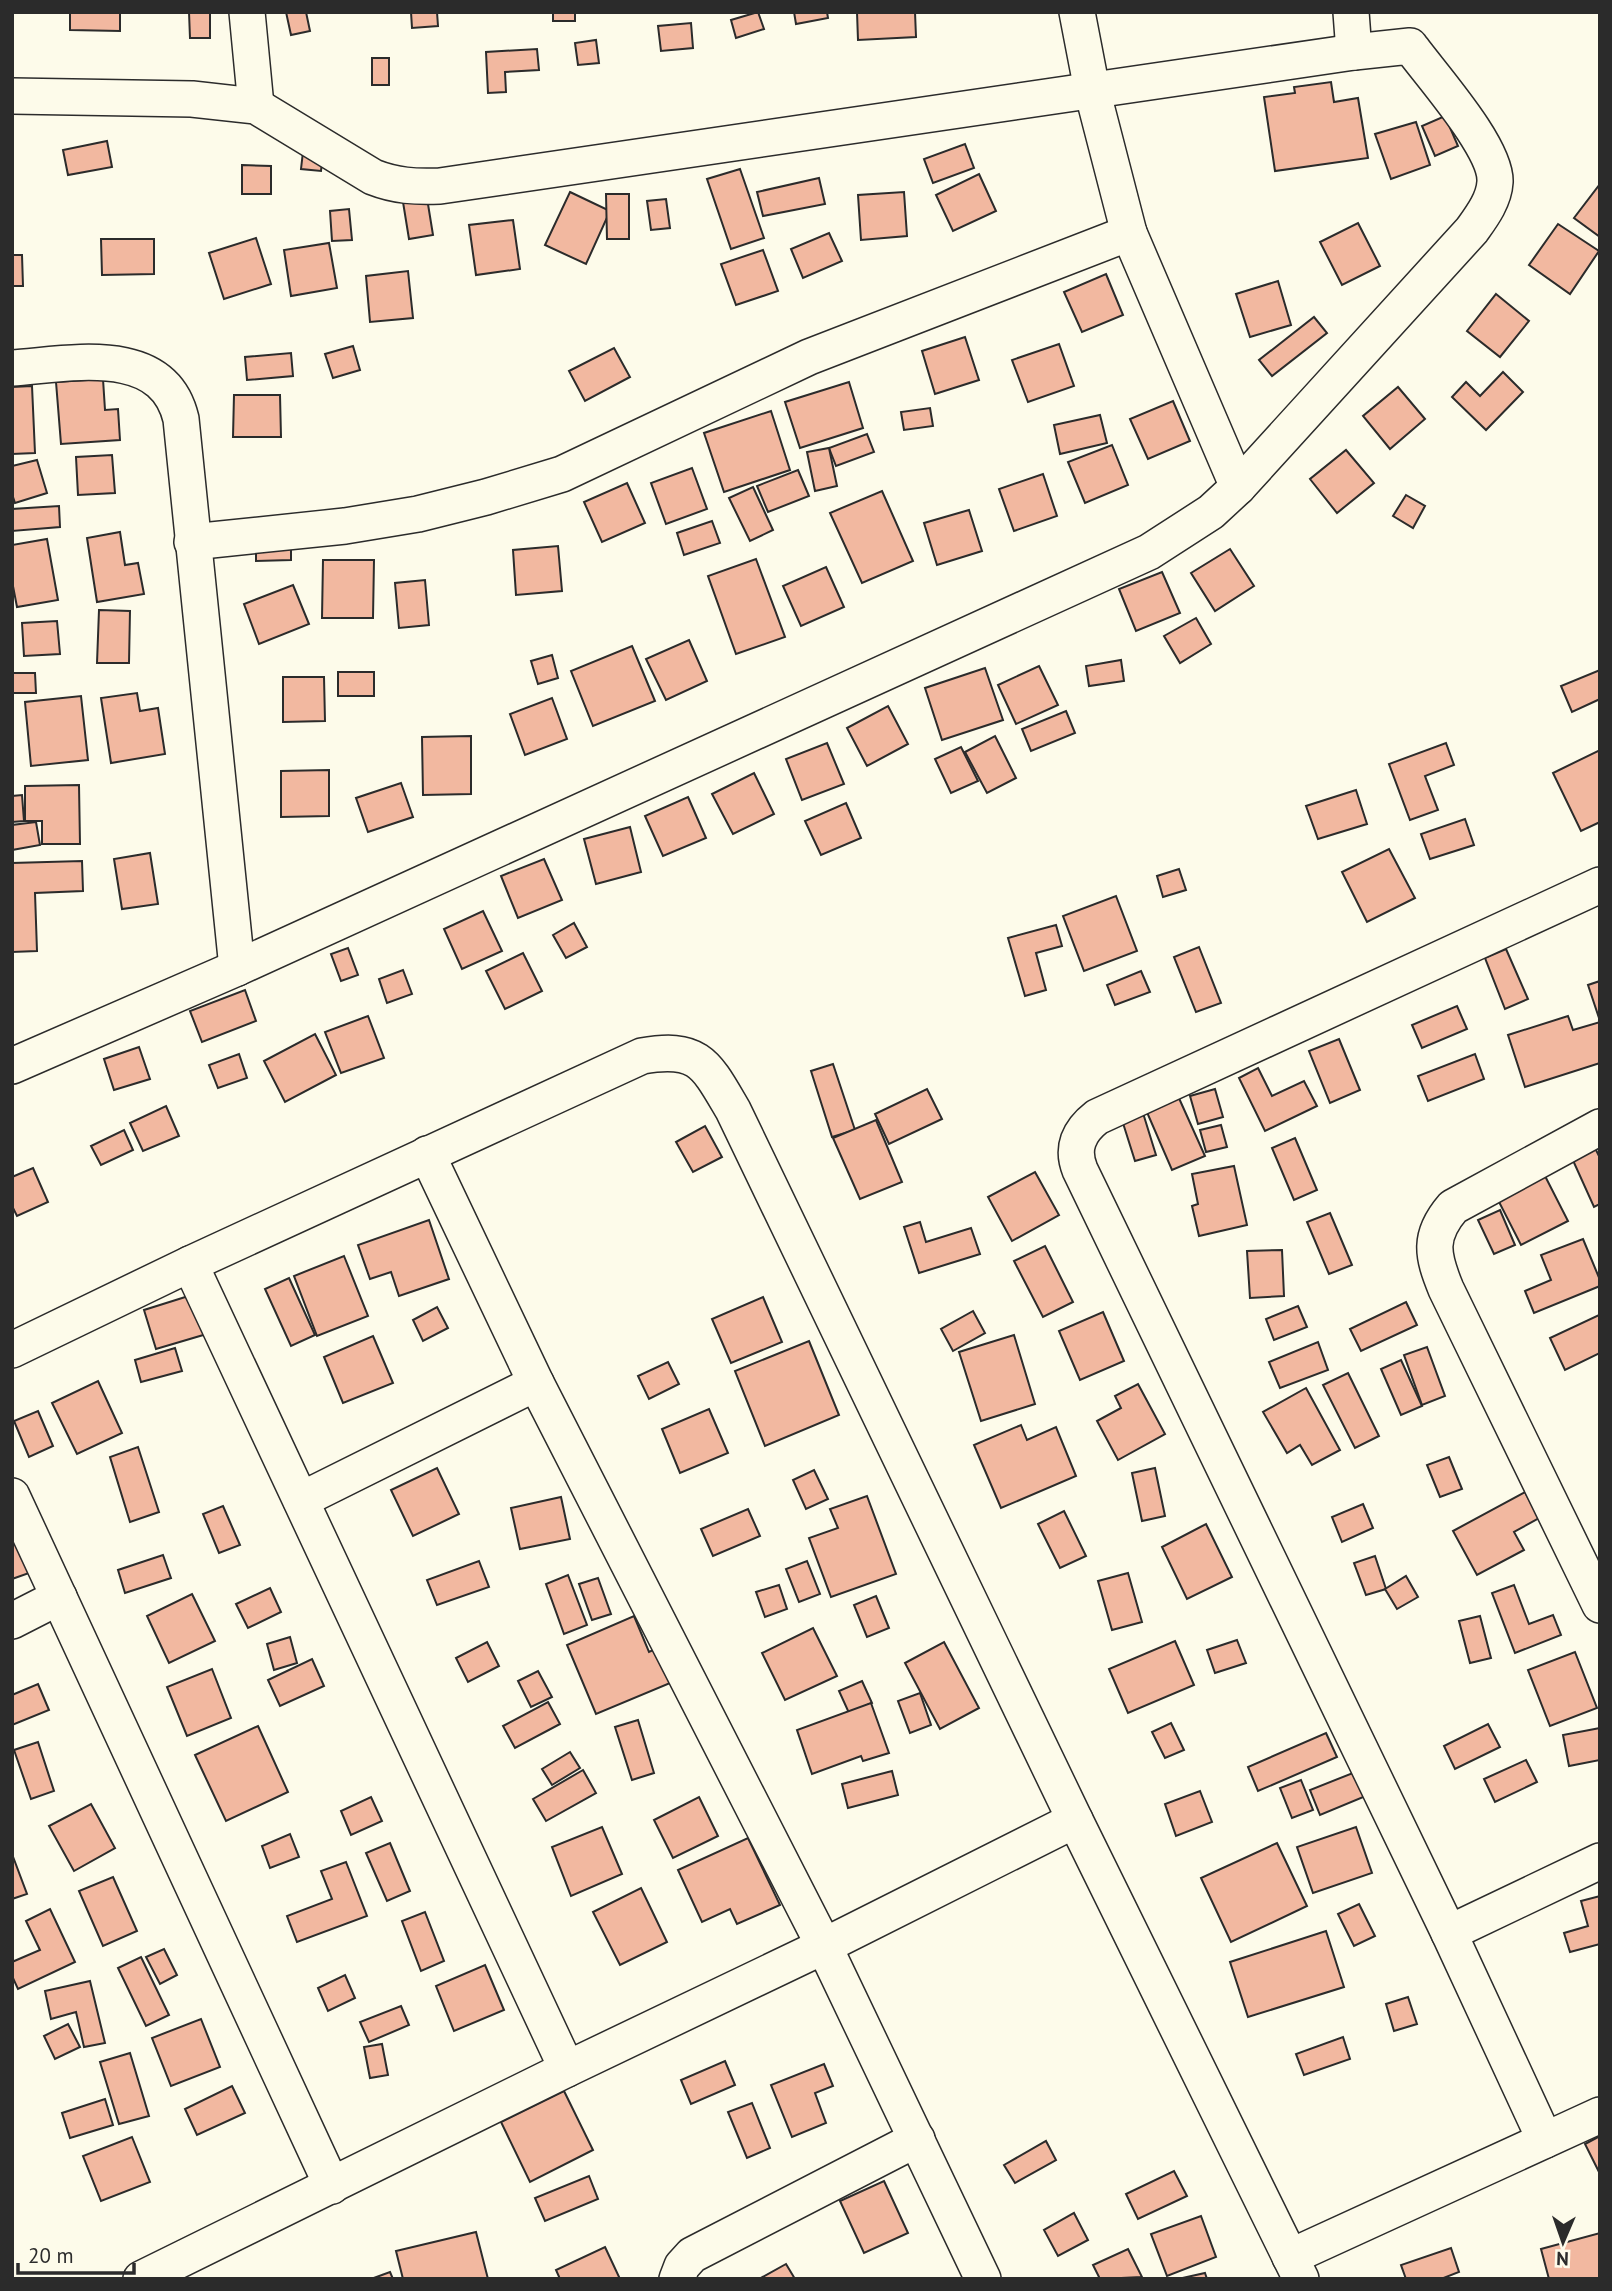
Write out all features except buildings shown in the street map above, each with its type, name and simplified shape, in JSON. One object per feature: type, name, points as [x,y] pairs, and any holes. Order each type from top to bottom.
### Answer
[{"type":"street","points":[[1077,12],[1092,90],[1129,233],[1238,487]]},
{"type":"street","points":[[1351,12],[1354,51]]},
{"type":"street","points":[[249,13],[256,106]]},
{"type":"street","points":[[12,96],[192,99],[256,106],[373,177],[412,187],[440,186],[1354,51],[1410,46],[1489,154],[1496,182],[1484,214],[1472,230],[1238,487],[1211,512],[1149,552],[237,968],[12,1066]]},
{"type":"street","points":[[192,542],[345,526],[418,514],[562,474],[809,357],[1129,233]]},
{"type":"street","points":[[12,368],[102,361],[140,370],[168,386],[177,402],[181,419],[237,968]]},
{"type":"street","points":[[1545,2140],[1449,1933],[1080,1170],[1075,1154],[1078,1139],[1085,1126],[1097,1117],[1600,885]]},
{"type":"street","points":[[12,1350],[190,1264],[642,1056],[663,1053],[681,1054],[696,1059],[710,1071],[733,1110],[1075,1820],[1296,2268],[1545,2140],[1600,2115]]},
{"type":"street","points":[[1600,1127],[1453,1207],[1436,1232],[1435,1253],[1438,1271],[1446,1289],[1600,1605]]},
{"type":"street","points":[[427,1154],[536,1383],[824,1946],[983,2279]]},
{"type":"street","points":[[190,1264],[567,2069]]},
{"type":"street","points":[[301,1500],[536,1383]]},
{"type":"street","points":[[12,1496],[332,2186]]},
{"type":"street","points":[[12,1621],[60,1597]]},
{"type":"street","points":[[141,2279],[824,1946],[1075,1820]]},
{"type":"street","points":[[1449,1933],[1600,1861]]},
{"type":"street","points":[[677,2279],[682,2266],[692,2255],[918,2139]]}]
